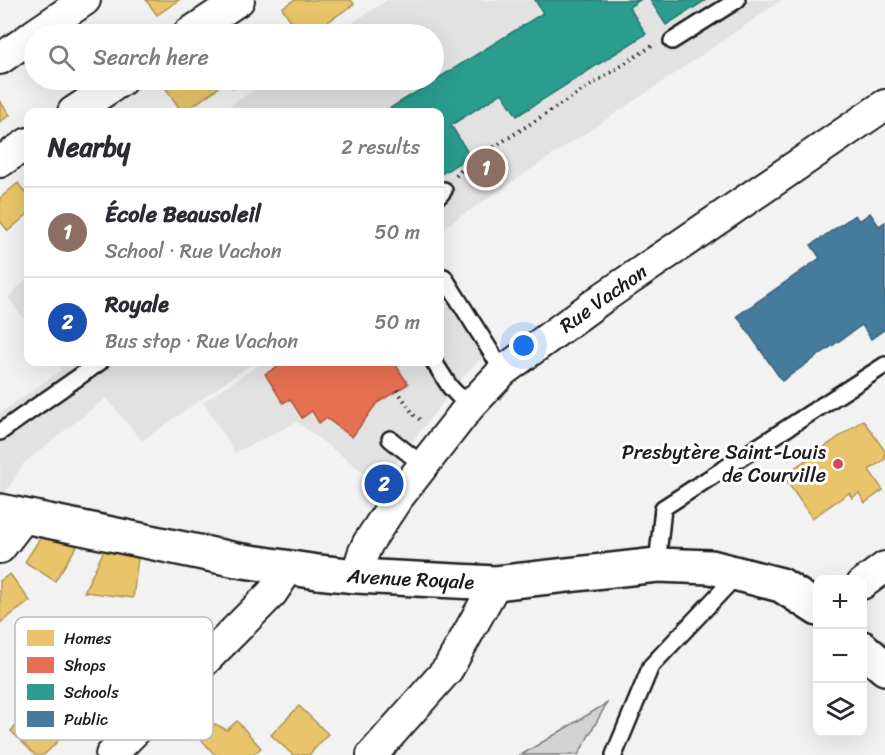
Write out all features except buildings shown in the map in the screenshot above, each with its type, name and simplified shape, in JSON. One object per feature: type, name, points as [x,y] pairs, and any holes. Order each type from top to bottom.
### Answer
[{"type":"main road","name":"Avenue Royale","points":[[12,514],[237,560],[356,576],[496,583],[657,565],[711,567],[782,585],[813,606]]},
{"type":"main road","points":[[867,652],[885,668]]},
{"type":"street","points":[[51,24],[85,0]]},
{"type":"street","points":[[203,24],[239,0]]},
{"type":"street","points":[[0,59],[24,43]]},
{"type":"street","points":[[80,108],[107,90]]},
{"type":"street","name":"Rue Vachon","points":[[356,576],[368,543],[397,499],[469,408],[502,371],[604,297],[885,105]]},
{"type":"street","points":[[0,162],[24,146]]},
{"type":"street","points":[[0,548],[12,514]]},
{"type":"street","points":[[213,652],[272,592],[287,567]]},
{"type":"street","points":[[867,580],[885,567]]},
{"type":"street","points":[[372,755],[448,669],[496,583]]},
{"type":"street","points":[[111,755],[126,740]]},
{"type":"lane","points":[[672,41],[737,0]]},
{"type":"lane","points":[[444,277],[502,371]]},
{"type":"lane","points":[[657,565],[663,508],[885,365]]},
{"type":"lane","points":[[0,432],[94,366]]},
{"type":"lane","points":[[437,366],[450,387],[469,408]]},
{"type":"lane","points":[[390,439],[423,465]]},
{"type":"lane","points":[[614,755],[651,666],[738,574]]},
{"type":"path","points":[[444,191],[466,165],[655,44],[672,41]]},
{"type":"path","points":[[397,390],[414,415],[426,425]]},
{"type":"shaded area","points":[[387,0],[782,0],[444,227],[444,108],[226,108],[254,90],[444,90],[444,24],[351,24]]},
{"type":"shaded area","points":[[444,263],[498,346],[461,379],[379,484],[297,422],[235,453],[203,402],[257,366],[444,366]]},
{"type":"shaded area","points":[[24,282],[24,319],[8,297]]},
{"type":"shaded area","points":[[58,366],[248,366],[142,441],[106,398],[24,463],[3,497],[0,497],[0,413],[61,370]]},
{"type":"shaded area","points":[[607,703],[578,755],[521,755]]},
{"type":"place","name":"École Beausoleil","points":[[486,168]]},
{"type":"place","name":"Presbytère Saint-Louis de Courville","points":[[838,464]]},
{"type":"place","name":"Royale","points":[[384,484]]}]
